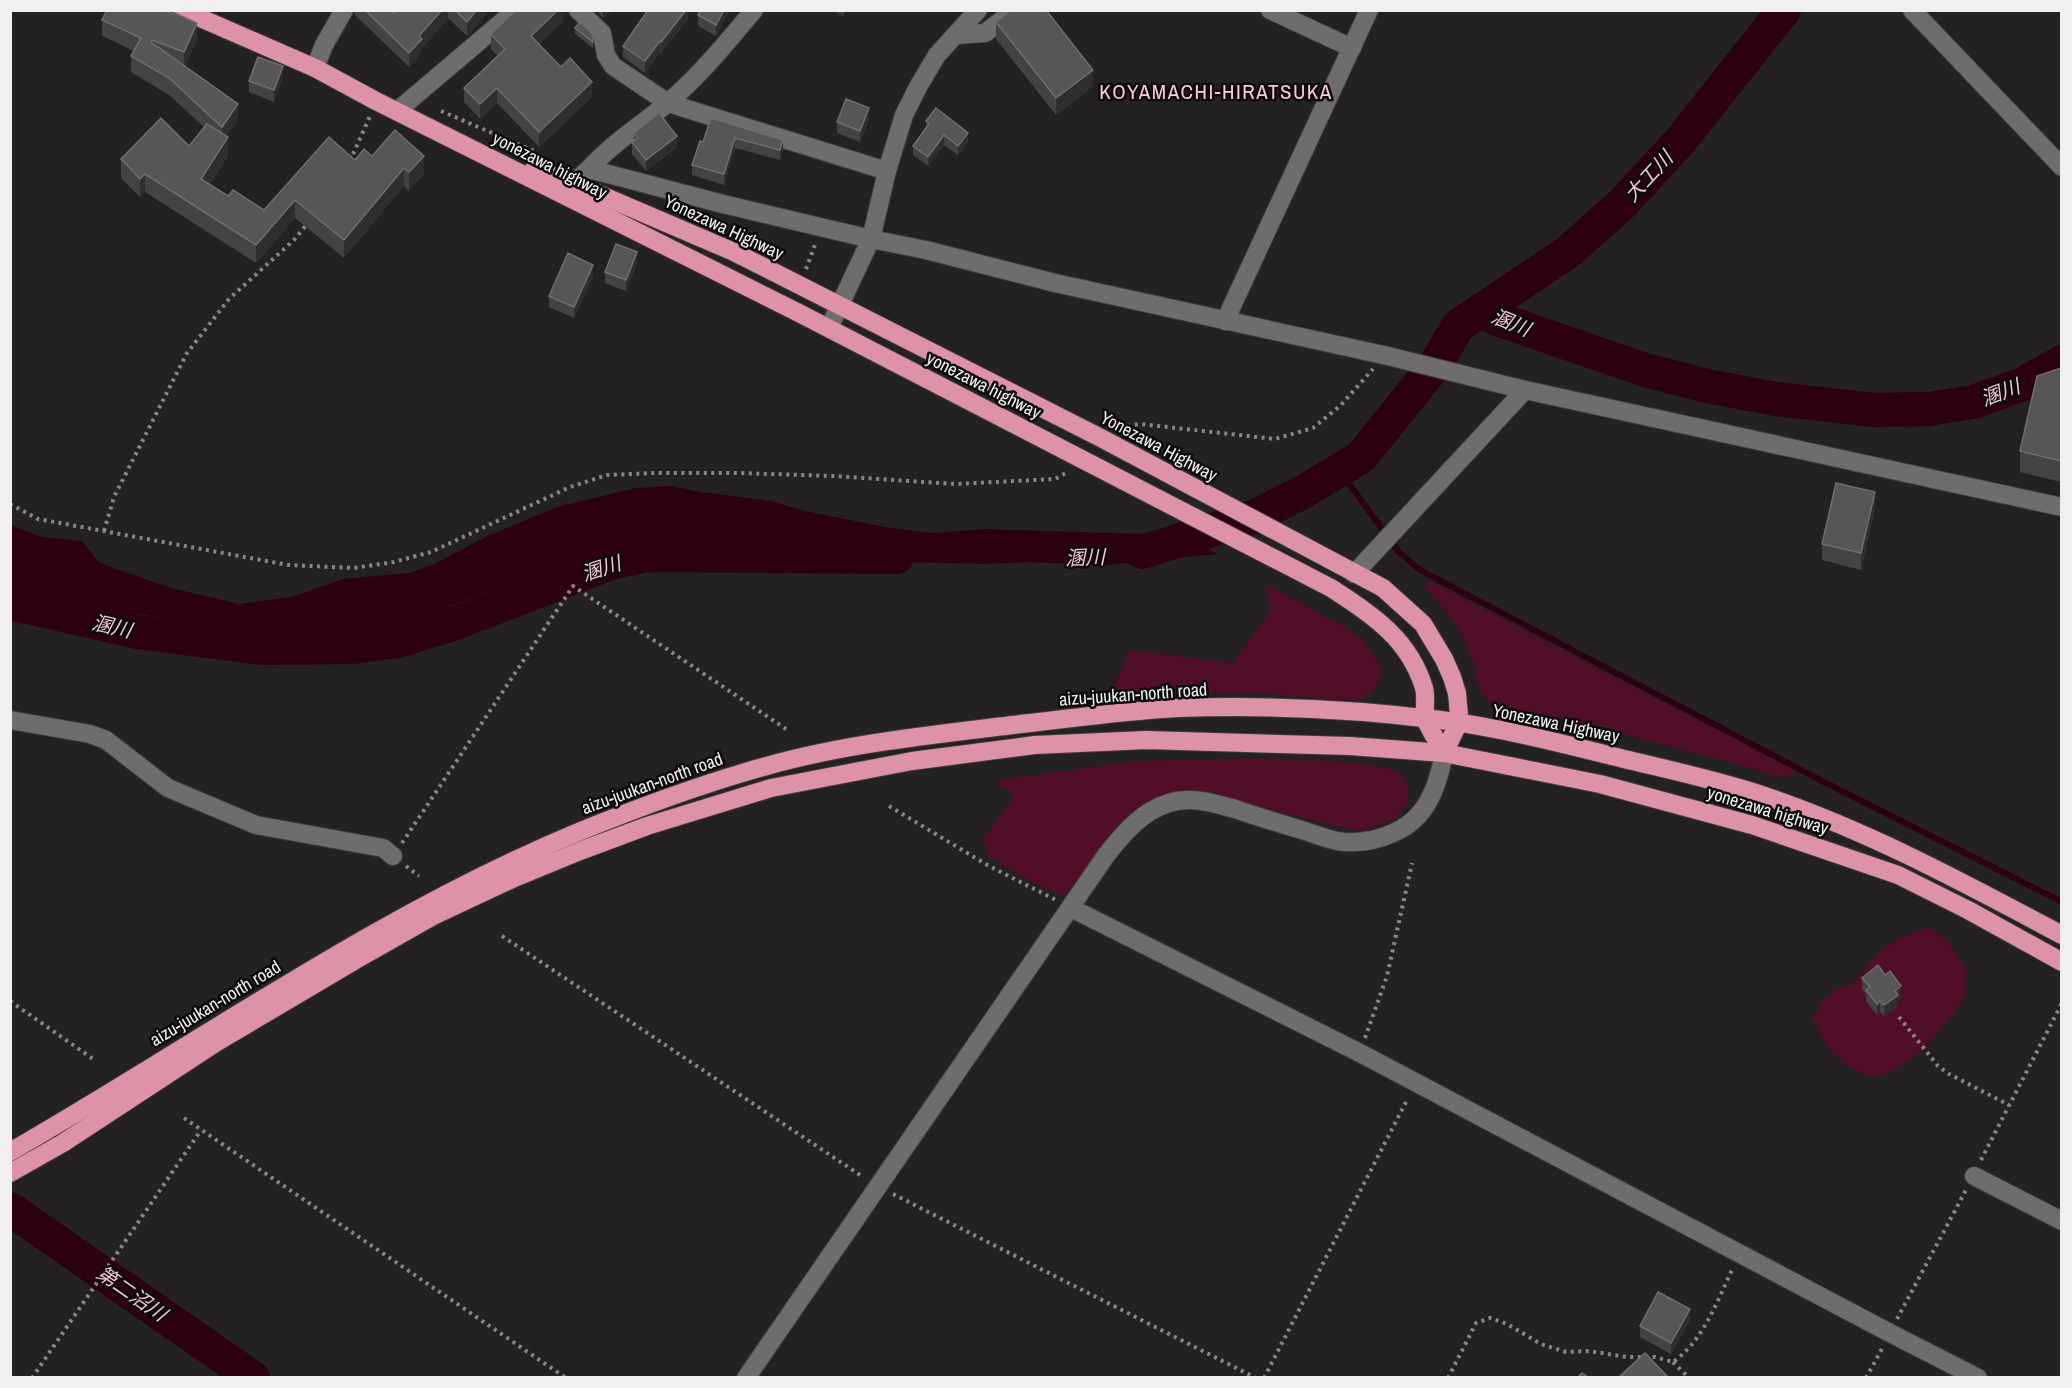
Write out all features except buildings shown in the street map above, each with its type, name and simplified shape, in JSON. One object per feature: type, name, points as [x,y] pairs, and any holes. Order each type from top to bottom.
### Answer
[{"type":"highway","points":[[182,10],[315,68],[397,111]]},
{"type":"highway","name":"yonezawa highway","points":[[397,111],[566,189],[1331,588],[1374,616],[1412,657],[1425,691],[1425,719],[1444,753],[1600,784],[1752,825],[1828,850],[1898,875],[1968,910],[2061,962]]},
{"type":"highway","name":"Yonezawa Highway","points":[[566,189],[734,252],[1101,438],[1383,588],[1424,624],[1444,658],[1456,693],[1458,724],[1555,741],[1763,795],[1909,855],[2061,935]]},
{"type":"highway","name":"aizu-juukan-north road","points":[[10,1152],[352,945],[429,903],[574,834],[766,765],[862,746],[1108,714],[1183,708],[1275,708],[1387,714],[1458,724]]},
{"type":"highway","points":[[1444,753],[1458,724]]},
{"type":"highway","name":"aizu-juukan-north road","points":[[11,1173],[63,1143],[217,1042],[435,915],[512,879],[580,851],[648,826],[771,788],[912,761],[1035,745],[1146,740],[1317,743],[1444,753]]},
{"type":"street","points":[[315,68],[324,45],[344,10]]},
{"type":"street","points":[[578,10],[602,33],[606,55],[613,66],[668,103],[887,171]]},
{"type":"street","points":[[566,189],[641,123],[668,103],[715,55],[754,10]]},
{"type":"street","points":[[829,328],[871,239],[887,171],[904,115],[937,55],[978,10]]},
{"type":"street","points":[[955,35],[985,33],[1015,10]]},
{"type":"street","points":[[1270,10],[1352,48]]},
{"type":"street","points":[[1225,321],[1369,10]]},
{"type":"street","points":[[1912,10],[2061,167]]},
{"type":"street","points":[[397,111],[505,14]]},
{"type":"street","points":[[589,169],[822,228],[926,250],[1055,283],[1384,355],[1524,390],[2061,507]]},
{"type":"street","points":[[1350,572],[1524,390]]},
{"type":"street","points":[[10,720],[90,734],[106,740],[168,788],[256,825],[383,848],[393,856]]},
{"type":"street","points":[[746,1377],[1107,854],[1141,817],[1169,803],[1193,800],[1216,803],[1337,841],[1373,840],[1385,837],[1406,826],[1422,811],[1435,790],[1444,753]]},
{"type":"street","points":[[1071,908],[1360,1053],[1978,1377]]},
{"type":"street","points":[[1974,1176],[2061,1221]]},
{"type":"path","points":[[346,170],[376,101]]},
{"type":"path","points":[[104,531],[114,498],[187,353],[229,299],[294,239],[314,216]]},
{"type":"path","points":[[806,270],[822,228]]},
{"type":"path","points":[[1109,426],[1140,424],[1275,439],[1313,428],[1341,405],[1372,372],[1384,355]]},
{"type":"path","points":[[10,504],[38,519],[288,565],[354,568],[394,562],[431,552],[570,487],[607,475],[655,472],[739,473],[956,484],[1055,479],[1088,462]]},
{"type":"path","points":[[393,856],[573,586],[789,731]]},
{"type":"path","points":[[890,806],[989,866],[1071,908]]},
{"type":"path","points":[[1360,1053],[1386,976],[1412,863]]},
{"type":"path","points":[[502,936],[877,1186],[1256,1377]]},
{"type":"path","points":[[10,1001],[96,1061]]},
{"type":"path","points":[[1899,1017],[1938,1065],[1949,1074],[2009,1105]]},
{"type":"path","points":[[1264,1377],[1416,1084]]},
{"type":"path","points":[[184,1118],[566,1377]]},
{"type":"path","points":[[32,1377],[201,1130]]},
{"type":"path","points":[[1673,1362],[1684,1354],[1702,1332],[1740,1254]]},
{"type":"path","points":[[1448,1377],[1476,1323],[1490,1318],[1507,1324],[1541,1344],[1566,1352],[1589,1351],[1655,1357],[1673,1362],[1689,1377]]},
{"type":"shaded area","points":[[1431,582],[1792,769],[1795,773],[1783,777],[1770,775],[1745,766],[1557,718],[1498,707],[1488,701],[1480,691],[1471,656],[1458,628],[1425,589],[1426,583]]},
{"type":"shaded area","points":[[1266,584],[1343,626],[1363,640],[1381,667],[1379,683],[1372,692],[1355,701],[1255,693],[1144,694],[1109,697],[1130,650],[1233,663],[1270,611]]},
{"type":"shaded area","points":[[1265,758],[1359,763],[1394,770],[1407,782],[1408,803],[1393,820],[1358,830],[1217,796],[1150,802],[1131,813],[1063,896],[1010,870],[991,857],[985,849],[984,837],[1013,798],[996,782],[1005,779],[1133,761]]},
{"type":"shaded area","points":[[1928,927],[1948,941],[1967,971],[1965,997],[1950,1019],[1921,1051],[1891,1073],[1870,1077],[1846,1065],[1828,1048],[1812,1017],[1825,998],[1841,986],[1848,986],[1860,976],[1877,955],[1897,939]]},
{"type":"water","points":[[673,486],[771,501],[805,511],[890,528],[931,533],[986,529],[1145,534],[1174,532],[1218,554],[1107,565],[1028,562],[984,564],[874,561],[786,545],[654,543],[604,548],[398,626],[357,636],[295,638],[256,636],[211,626],[29,596],[11,589],[11,525],[42,537],[82,541],[99,563],[171,588],[240,604],[292,597],[343,579],[409,573],[432,565],[490,535],[557,507],[635,488]]},
{"type":"waterway","name":"大工川","points":[[1142,552],[1253,517],[1303,492],[1361,457],[1436,364],[1458,326],[1568,252],[1623,203],[1681,140],[1784,10]]},
{"type":"waterway","name":"溷川","points":[[1481,310],[1497,319],[1645,370],[1707,386],[1776,399],[1873,410],[1928,409],[1973,402],[2023,384],[2062,362]]},
{"type":"waterway","points":[[1339,470],[1399,552],[1420,570],[1826,783],[2062,902]]},
{"type":"waterway","name":"溷川","points":[[10,603],[137,632],[264,648],[353,647],[398,641],[456,623],[611,563],[647,555],[897,557]]},
{"type":"waterway","name":"第二沼川","points":[[10,1209],[253,1378]]},
{"type":"district","name":"KOYAMACHI-HIRATSUKA","points":[[1216,91]]}]
